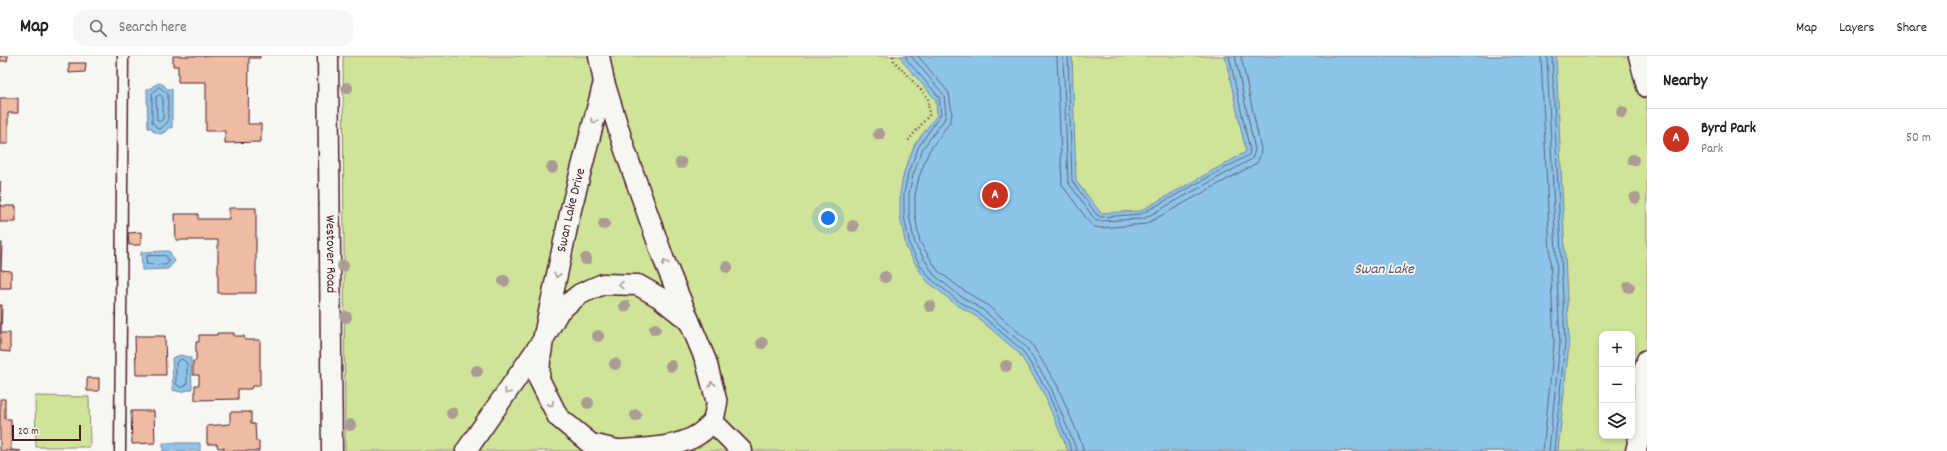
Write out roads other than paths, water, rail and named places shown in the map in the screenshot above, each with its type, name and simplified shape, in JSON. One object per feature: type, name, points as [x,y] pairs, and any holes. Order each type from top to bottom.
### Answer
[{"type":"street","name":"Westover Road","points":[[328,56],[332,451]]},
{"type":"street","name":"Swan Lake Drive","points":[[543,340],[571,209],[604,82],[588,56]]},
{"type":"street","name":"Swan Lake Drive","points":[[599,56],[604,82],[628,157],[664,260],[706,361],[717,403],[713,422]]},
{"type":"street","points":[[1639,56],[1647,87]]},
{"type":"street","name":"Swan Lake Drive","points":[[466,451],[543,340],[559,310],[580,294],[603,284],[638,285],[659,297],[690,322]]},
{"type":"street","points":[[543,340],[540,360],[540,379],[558,417],[591,444],[613,451],[658,447],[680,442],[698,435],[713,422],[742,451]]},
{"type":"street","points":[[1636,451],[1643,422],[1644,371],[1647,360]]},
{"type":"lane","points":[[120,451],[123,56]]},
{"type":"water","name":"Swan Lake","points":[[901,56],[1072,56],[1076,181],[1101,213],[1140,211],[1246,152],[1225,56],[1556,56],[1569,344],[1558,451],[1068,451],[1043,392],[1019,353],[977,317],[954,303],[927,281],[906,247],[900,216],[900,193],[904,172],[915,144],[937,115],[936,100],[903,62]]},
{"type":"water","points":[[159,83],[164,85],[167,89],[172,89],[172,128],[168,128],[165,132],[160,134],[153,131],[152,128],[148,128],[147,89],[151,89]]},
{"type":"water","points":[[169,251],[175,261],[168,269],[142,270],[141,252]]},
{"type":"water","points":[[181,355],[191,358],[192,389],[181,392],[173,390],[172,358]]},
{"type":"water","points":[[163,443],[200,443],[200,451],[163,451]]},
{"type":"place","name":"Byrd Park","points":[[995,195]]}]
